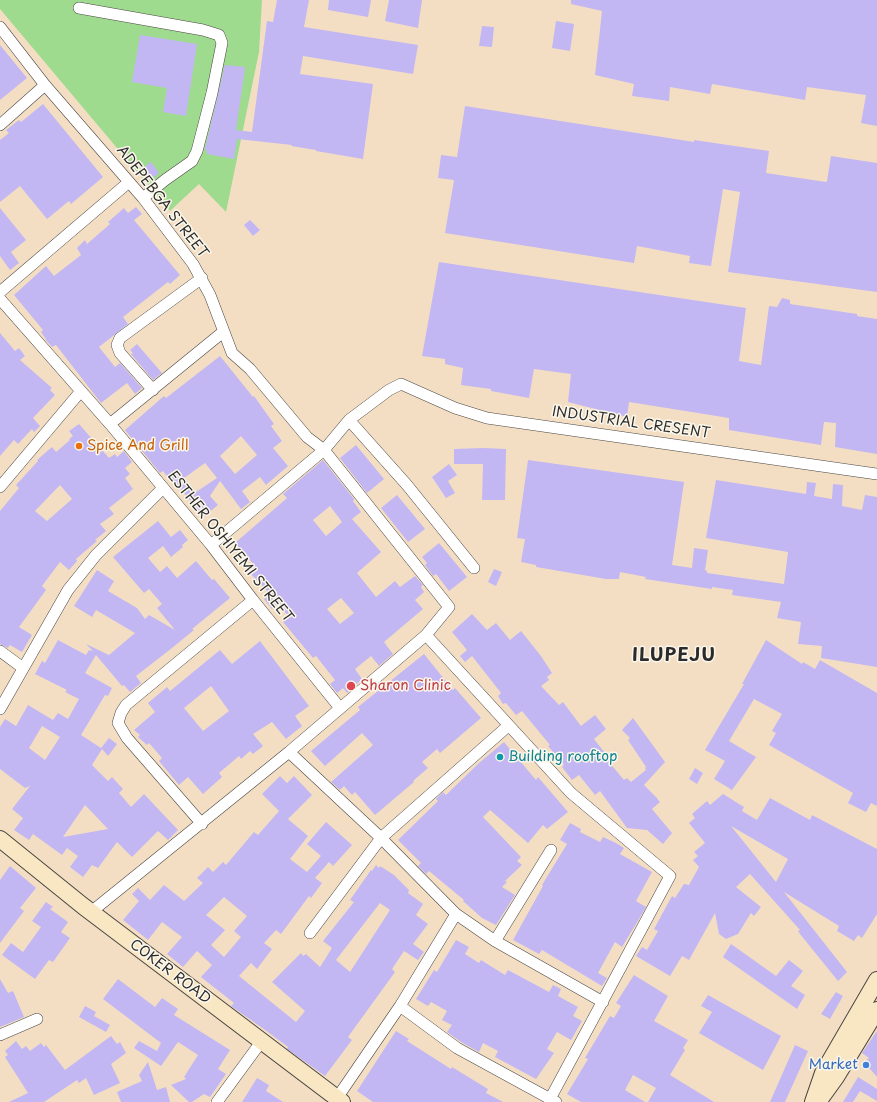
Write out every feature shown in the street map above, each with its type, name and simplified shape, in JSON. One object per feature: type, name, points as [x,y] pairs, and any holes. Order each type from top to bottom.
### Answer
[{"type":"main road","name":"COKER ROAD","points":[[0,839],[91,912],[339,1100]]},
{"type":"main road","points":[[813,1102],[822,1073],[877,981]]},
{"type":"main road","points":[[818,1102],[836,1077],[877,1010]]},
{"type":"street","points":[[79,8],[203,30],[218,35],[222,43],[210,100],[197,151],[192,161],[164,180],[143,198]]},
{"type":"street","name":"ADEPEBGA STREET","points":[[0,27],[45,84],[143,198],[202,278],[232,354],[250,369],[307,437],[327,447],[449,607],[426,635]]},
{"type":"street","points":[[0,125],[45,84]]},
{"type":"street","points":[[0,292],[129,182]]},
{"type":"street","points":[[153,390],[120,353],[117,345],[120,338],[202,278]]},
{"type":"street","name":"ESTHER OSHIYEMI STREET","points":[[0,299],[110,424],[211,545],[340,708]]},
{"type":"street","points":[[110,424],[223,332]]},
{"type":"street","name":"INDUSTRIAL CRESENT","points":[[349,420],[389,390],[401,384],[455,408],[487,418],[877,474]]},
{"type":"street","points":[[0,487],[81,391]]},
{"type":"street","points":[[211,545],[327,447],[349,420],[407,485],[474,568]]},
{"type":"street","points":[[0,709],[68,590],[96,555],[163,488]]},
{"type":"street","points":[[202,824],[127,738],[118,723],[121,713],[126,705],[253,600]]},
{"type":"street","points":[[91,912],[290,752],[426,635],[571,793],[670,876],[553,1100],[457,1048],[400,1006]]},
{"type":"street","points":[[0,651],[23,668]]},
{"type":"street","points":[[310,933],[381,838],[508,726]]},
{"type":"street","points":[[290,752],[381,838],[456,914],[495,941],[603,1002]]},
{"type":"street","points":[[495,941],[551,850]]},
{"type":"street","points":[[339,1100],[400,1006],[456,914]]},
{"type":"street","points":[[0,1035],[37,1019]]},
{"type":"street","points":[[217,1102],[261,1042]]},
{"type":"green space","points":[[0,0],[262,0],[259,52],[226,212],[199,184],[170,211],[0,9]]},
{"type":"building","points":[[277,0],[309,0],[304,27],[418,45],[413,74],[303,56],[300,74],[373,84],[363,159],[291,146],[292,145],[237,139],[234,159],[207,154],[205,149],[225,65],[245,67],[236,130],[252,132],[267,21],[273,22]]},
{"type":"building","points":[[329,0],[371,0],[368,17],[328,10]]},
{"type":"building","points":[[389,0],[422,0],[418,28],[385,21]]},
{"type":"building","points":[[571,0],[877,0],[877,126],[861,123],[866,95],[807,87],[805,100],[712,84],[710,94],[670,87],[669,101],[632,96],[634,84],[595,75],[602,11],[571,4]]},
{"type":"building","points":[[556,21],[574,24],[570,51],[552,48]]},
{"type":"building","points":[[482,26],[494,27],[492,47],[479,46]]},
{"type":"building","points":[[140,35],[197,44],[186,116],[163,112],[167,88],[132,82]]},
{"type":"building","points":[[0,45],[27,78],[0,100]]},
{"type":"building","points":[[43,104],[103,177],[71,204],[69,201],[47,219],[20,186],[0,202],[0,140],[9,133],[6,130],[19,120],[21,122]]},
{"type":"building","points":[[465,106],[694,142],[694,140],[769,151],[766,173],[826,182],[831,156],[877,163],[877,292],[728,272],[740,192],[723,189],[711,266],[689,263],[690,256],[637,246],[634,263],[445,233],[454,180],[438,178],[441,155],[457,157]]},
{"type":"building","points":[[151,162],[159,173],[151,179],[143,168]]},
{"type":"building","points":[[136,207],[142,214],[134,220],[180,275],[170,284],[168,282],[123,317],[128,324],[99,347],[115,367],[120,363],[142,388],[135,394],[127,383],[101,403],[56,345],[52,347],[45,339],[41,332],[43,330],[14,295],[46,266],[54,276],[81,255],[77,248],[85,240],[87,244],[110,224],[108,222],[124,208],[128,213]]},
{"type":"building","points":[[0,208],[26,240],[11,252],[19,263],[10,270],[0,256]]},
{"type":"building","points":[[250,220],[260,230],[253,236],[244,225]]},
{"type":"building","points":[[439,262],[746,308],[739,361],[761,365],[769,306],[777,307],[782,298],[790,300],[790,304],[857,314],[857,316],[877,319],[877,454],[835,447],[836,423],[824,422],[821,445],[729,430],[729,418],[629,402],[627,417],[568,402],[571,374],[534,369],[529,398],[491,391],[491,389],[461,385],[463,368],[445,364],[445,359],[422,356]]},
{"type":"building","points":[[0,333],[15,351],[19,348],[25,356],[20,360],[52,388],[50,390],[55,395],[33,418],[40,426],[34,432],[32,429],[18,444],[14,440],[0,456]]},
{"type":"building","points":[[137,344],[162,373],[153,380],[131,354],[133,353],[130,350]]},
{"type":"building","points":[[220,356],[253,397],[254,396],[274,424],[271,426],[282,441],[273,448],[288,466],[266,485],[260,477],[242,491],[250,502],[241,509],[220,481],[210,496],[218,505],[202,518],[186,495],[175,484],[174,485],[163,471],[160,473],[125,430],[164,396],[166,398]],"holes":[[[241,436],[257,455],[235,474],[220,456]],[[205,463],[217,478],[196,492],[184,478]]]},
{"type":"building","points":[[79,424],[109,458],[115,454],[117,457],[124,451],[132,462],[125,468],[130,474],[125,478],[133,489],[109,508],[114,514],[100,524],[106,531],[95,540],[97,541],[76,559],[77,561],[69,570],[60,562],[42,586],[46,590],[19,627],[32,635],[22,652],[10,645],[8,648],[0,644],[0,511],[19,488],[16,485],[38,461],[37,460],[52,447],[56,452],[70,440],[69,439],[73,436],[69,431]],"holes":[[[60,485],[72,499],[47,521],[35,511]]]},
{"type":"building","points":[[356,445],[384,479],[367,493],[340,458]]},
{"type":"building","points":[[454,449],[506,449],[505,500],[482,500],[483,464],[454,464]]},
{"type":"building","points":[[323,460],[354,499],[353,501],[361,512],[352,519],[381,552],[357,573],[376,597],[395,581],[400,587],[415,576],[423,585],[421,587],[424,592],[415,600],[423,609],[384,642],[393,654],[379,666],[371,656],[355,669],[362,679],[347,693],[343,688],[337,693],[330,684],[335,680],[316,656],[313,658],[283,622],[289,617],[278,604],[272,609],[264,599],[270,594],[248,571],[255,566],[235,543],[287,498],[283,494]],"holes":[[[330,506],[342,522],[326,536],[313,520]],[[341,598],[354,613],[340,624],[327,609]]]},
{"type":"building","points":[[528,460],[684,482],[672,565],[692,568],[694,548],[708,550],[705,570],[707,573],[784,584],[788,552],[706,538],[716,480],[806,494],[807,482],[816,483],[814,496],[832,499],[833,484],[843,485],[842,506],[862,510],[865,495],[877,497],[877,667],[821,658],[822,646],[798,644],[801,622],[777,618],[781,602],[732,595],[733,590],[712,587],[712,589],[645,579],[646,577],[620,572],[619,579],[606,579],[536,567],[536,565],[521,562],[525,539],[517,538]]},
{"type":"building","points":[[449,464],[457,475],[448,481],[455,493],[446,498],[432,477]]},
{"type":"building","points":[[397,495],[425,529],[408,542],[381,508]]},
{"type":"building","points":[[158,521],[171,537],[180,530],[188,540],[182,545],[183,547],[171,557],[163,546],[148,558],[160,572],[167,566],[177,578],[196,561],[230,598],[192,629],[194,630],[136,676],[141,683],[130,692],[124,685],[122,686],[96,655],[85,673],[112,688],[108,696],[105,695],[81,735],[101,748],[109,738],[117,744],[108,756],[102,749],[92,765],[108,781],[112,777],[123,789],[119,793],[131,807],[144,794],[178,830],[168,840],[158,831],[132,857],[117,842],[98,868],[92,865],[83,877],[70,867],[78,856],[67,848],[62,855],[33,834],[29,840],[14,830],[23,818],[12,809],[30,786],[25,788],[0,769],[0,727],[5,719],[16,726],[28,705],[53,720],[58,713],[68,719],[79,699],[65,692],[67,690],[35,674],[42,661],[45,663],[58,640],[86,655],[89,650],[93,651],[86,644],[109,655],[135,633],[96,610],[92,617],[74,606],[97,570],[114,581],[108,591],[137,608],[145,619],[149,615],[175,630],[157,608],[162,604],[149,589],[144,593],[113,557]],"holes":[[[42,726],[60,737],[45,760],[29,748]],[[85,805],[108,829],[63,837]]]},
{"type":"building","points":[[439,543],[467,577],[449,591],[436,574],[433,576],[425,565],[427,563],[422,557]]},
{"type":"building","points":[[494,569],[502,572],[496,586],[488,582]]},
{"type":"building","points":[[472,614],[487,630],[496,623],[510,640],[521,631],[541,656],[552,673],[547,677],[549,680],[541,686],[559,705],[563,702],[581,726],[595,715],[606,729],[594,739],[605,753],[603,755],[624,780],[627,778],[631,782],[646,770],[646,767],[628,740],[630,738],[622,730],[633,718],[665,762],[644,785],[660,802],[652,809],[672,833],[663,844],[647,830],[627,828],[600,791],[595,795],[579,775],[572,780],[562,767],[564,765],[548,746],[550,745],[522,711],[516,715],[506,703],[503,704],[498,696],[501,693],[472,656],[465,662],[460,656],[467,650],[452,632]]},
{"type":"building","points":[[766,640],[802,664],[803,662],[815,669],[820,660],[877,693],[877,806],[871,803],[866,812],[848,803],[853,793],[769,745],[776,733],[772,731],[782,714],[754,699],[729,741],[756,757],[732,790],[714,779],[725,761],[705,750],[744,684],[742,684]]},
{"type":"building","points":[[260,641],[309,706],[295,716],[302,726],[286,739],[272,722],[253,734],[263,746],[253,754],[250,751],[241,759],[239,756],[219,773],[222,777],[203,794],[188,777],[179,785],[159,761],[162,758],[149,743],[147,745],[138,737],[140,735],[134,730],[155,712],[148,703],[167,687],[170,691],[220,650],[232,664]],"holes":[[[211,686],[229,711],[203,731],[184,708]]]},
{"type":"building","points":[[424,654],[453,690],[455,688],[481,718],[440,753],[437,749],[422,762],[428,768],[375,815],[355,792],[352,795],[344,786],[340,790],[331,782],[373,745],[362,733],[325,766],[311,751],[360,710],[358,707]]},
{"type":"building","points":[[504,742],[536,780],[538,777],[568,812],[547,829],[543,825],[528,843],[490,810],[483,817],[521,857],[517,861],[522,865],[505,881],[507,882],[502,887],[515,895],[496,925],[482,918],[463,901],[464,900],[429,871],[426,874],[418,866],[421,863],[398,840],[438,801],[436,799],[443,792],[446,795],[479,763]]},
{"type":"building","points":[[695,768],[703,773],[697,784],[689,779]]},
{"type":"building","points":[[280,776],[287,783],[294,776],[312,795],[288,819],[308,836],[290,859],[307,872],[321,856],[307,844],[326,822],[352,845],[333,866],[329,862],[315,878],[322,883],[311,898],[309,896],[281,934],[276,930],[264,943],[272,949],[257,969],[251,963],[239,976],[296,1022],[305,1011],[272,982],[301,953],[303,956],[306,954],[320,967],[332,948],[323,941],[354,902],[350,900],[376,865],[394,875],[409,890],[408,893],[423,904],[416,915],[428,924],[413,944],[424,952],[418,960],[404,951],[392,969],[395,972],[348,1037],[352,1040],[325,1076],[287,1049],[288,1047],[268,1032],[231,1006],[234,1003],[201,977],[212,965],[197,951],[183,967],[167,954],[182,937],[162,922],[148,940],[123,920],[139,901],[132,894],[138,888],[150,900],[164,885],[184,901],[203,883],[197,878],[208,867],[213,872],[223,862],[226,865],[254,832],[258,835],[279,811],[262,794]],"holes":[[[224,897],[247,916],[234,931],[241,937],[224,957],[211,945],[225,930],[206,915]],[[380,903],[390,910],[350,972],[336,960]]]},
{"type":"building","points":[[723,794],[744,807],[742,811],[757,820],[770,798],[810,820],[812,815],[877,849],[877,914],[862,938],[858,935],[854,941],[837,931],[839,926],[784,892],[847,972],[838,981],[800,934],[798,931],[800,930],[750,874],[736,887],[761,907],[754,916],[751,913],[738,934],[726,939],[719,934],[715,913],[689,960],[682,956],[670,976],[636,956],[642,947],[647,950],[658,931],[654,929],[672,896],[675,898],[684,884],[689,885],[699,867],[693,860],[698,856],[694,852],[705,843],[689,823],[695,818],[692,814],[707,801],[710,805]],"holes":[[[731,826],[788,859],[776,882]]]},
{"type":"building","points":[[570,823],[581,829],[580,832],[600,842],[603,837],[616,843],[624,848],[620,854],[652,872],[636,901],[646,907],[622,947],[615,942],[598,973],[607,978],[602,986],[542,950],[539,954],[513,940],[543,886],[542,885],[567,844],[560,840]]},
{"type":"building","points":[[10,866],[36,888],[20,908],[24,911],[0,943],[0,880]]},
{"type":"building","points":[[46,902],[53,907],[50,909],[68,922],[61,932],[70,938],[53,962],[49,960],[35,979],[2,955],[11,943],[23,952],[41,927],[32,921]]},
{"type":"building","points":[[456,940],[469,947],[465,954],[479,963],[481,960],[505,975],[508,970],[549,992],[553,985],[561,989],[558,996],[578,1007],[573,1016],[582,1021],[571,1040],[557,1032],[547,1049],[554,1053],[536,1079],[495,1057],[498,1051],[483,1043],[479,1052],[461,1042],[447,1032],[452,1025],[442,1020],[447,1011],[431,1002],[428,1006],[416,999],[434,970],[437,972]]},
{"type":"building","points":[[731,944],[776,976],[789,960],[803,971],[791,986],[805,995],[797,1009],[723,957]]},
{"type":"building","points":[[634,975],[668,996],[654,1021],[688,1040],[683,1048],[685,1050],[670,1075],[714,1102],[648,1102],[656,1088],[633,1075],[625,1090],[645,1102],[581,1102],[567,1094],[588,1059],[585,1058],[610,1016],[614,1018],[621,1006],[616,1003]]},
{"type":"building","points":[[0,979],[8,993],[13,991],[24,1017],[0,1027]]},
{"type":"building","points":[[118,979],[155,1007],[162,998],[178,1009],[174,1015],[230,1050],[218,1069],[226,1074],[210,1097],[204,1094],[192,1102],[189,1102],[171,1085],[186,1079],[184,1077],[198,1055],[178,1042],[161,1066],[134,1048],[139,1041],[157,1051],[161,1043],[103,999]]},
{"type":"building","points":[[836,992],[843,996],[830,1019],[821,1014]]},
{"type":"building","points":[[708,995],[781,1036],[763,1070],[699,1033],[712,1012],[701,1006]]},
{"type":"building","points":[[85,1006],[96,1012],[94,1016],[110,1025],[106,1032],[79,1017]]},
{"type":"building","points":[[396,1031],[409,1039],[407,1041],[451,1069],[452,1067],[488,1089],[486,1093],[503,1102],[373,1102],[357,1091]]},
{"type":"building","points":[[877,1031],[877,1077],[864,1062],[869,1058],[862,1053]]},
{"type":"building","points":[[111,1036],[117,1044],[120,1042],[126,1053],[111,1064],[120,1083],[94,1095],[86,1078],[79,1083],[77,1080],[44,1102],[9,1102],[28,1093],[5,1057],[8,1055],[5,1051],[16,1041],[22,1049],[26,1046],[30,1051],[41,1043],[44,1047],[46,1045],[65,1070]]},
{"type":"building","points":[[795,1045],[808,1051],[785,1102],[770,1102]]},
{"type":"building","points":[[148,1062],[157,1090],[166,1087],[170,1102],[121,1102],[117,1092],[142,1081],[139,1075]]},
{"type":"building","points":[[858,1077],[877,1089],[877,1101],[860,1091],[853,1102],[843,1102]]},
{"type":"building","points":[[257,1078],[269,1085],[266,1091],[283,1102],[242,1102]]},
{"type":"place","name":"Spice And Grill","points":[[79,446]]},
{"type":"place","name":"Sharon Clinic","points":[[351,686]]},
{"type":"place","name":"Building rooftop","points":[[500,757]]},
{"type":"place","name":"Market","points":[[866,1065]]},
{"type":"district","name":"ILUPEJU","points":[[674,656]]}]
